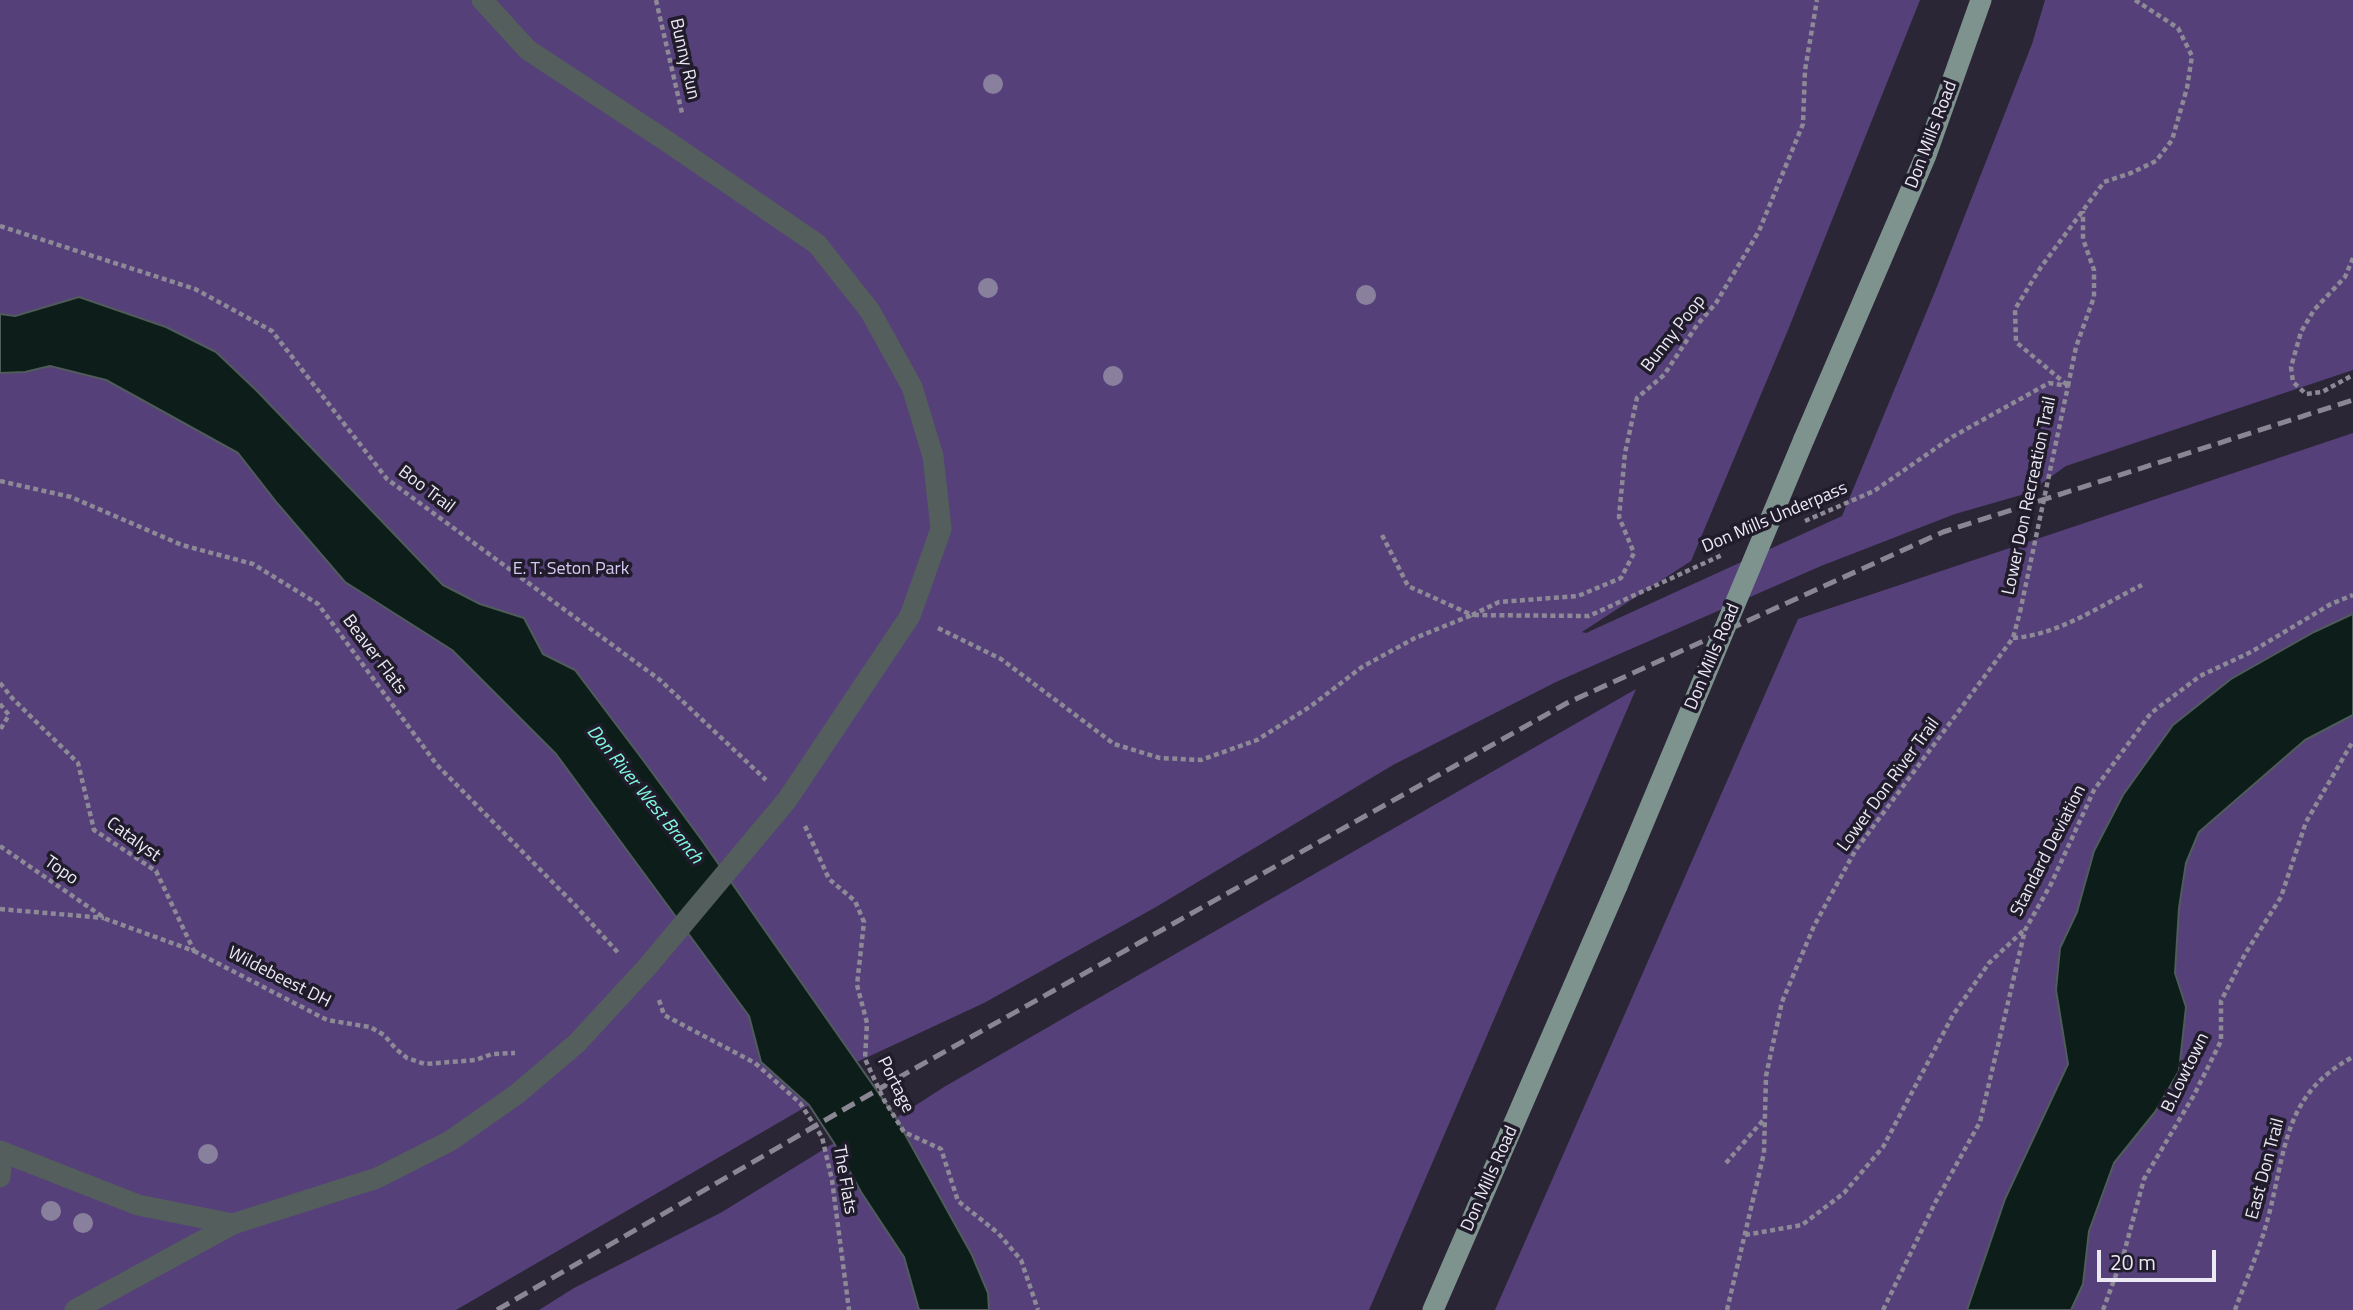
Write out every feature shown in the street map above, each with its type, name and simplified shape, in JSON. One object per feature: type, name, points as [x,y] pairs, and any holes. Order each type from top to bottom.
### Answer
[{"type":"main road","name":"Don Mills Road","points":[[1433,1310],[1617,887],[1926,155],[1981,0]]},
{"type":"lane","points":[[75,1310],[233,1224],[377,1178],[450,1142],[517,1094],[577,1043],[644,971],[787,800],[910,616],[941,529],[933,456],[912,387],[870,311],[817,244],[528,50],[482,0]]},
{"type":"lane","points":[[0,1177],[1,1152],[138,1205],[233,1224]]},
{"type":"path","name":"Bunny Run","points":[[656,0],[684,124]]},
{"type":"path","name":"Bunny Poop","points":[[1472,615],[1499,602],[1578,596],[1621,578],[1634,553],[1619,517],[1625,453],[1637,398],[1664,375],[1697,325],[1716,303],[1759,231],[1803,124],[1805,70],[1817,0]]},
{"type":"path","points":[[2068,386],[2016,342],[2015,309],[2041,267],[2104,182],[2132,173],[2156,161],[2172,139],[2187,88],[2192,56],[2178,28],[2135,0]]},
{"type":"path","name":"Lower Don Recreation Trail","points":[[2020,611],[2076,347],[2094,297],[2094,270],[2082,239],[2083,211]]},
{"type":"path","name":"Boo Trail","points":[[0,226],[195,289],[272,331],[387,479],[660,680],[787,800]]},
{"type":"path","points":[[2353,258],[2345,276],[2314,310],[2301,332],[2291,367],[2293,382],[2306,394],[2322,392],[2353,375]]},
{"type":"path","name":"Don Mills Underpass","points":[[1798,523],[1874,491],[1952,437],[2049,383],[2068,386]]},
{"type":"path","name":"Beaver Flats","points":[[0,481],[71,497],[182,545],[253,564],[318,604],[438,765],[575,905],[644,971]]},
{"type":"path","name":"Don Mills Underpass","points":[[1382,536],[1408,586],[1472,615]]},
{"type":"path","name":"Don Mills Underpass","points":[[910,616],[1001,659],[1114,744],[1160,758],[1201,760],[1257,740],[1311,706],[1362,667],[1415,638],[1472,615],[1589,616],[1723,555]]},
{"type":"path","points":[[2013,638],[2031,636],[2056,628],[2142,585]]},
{"type":"path","name":"Standard Deviation","points":[[1883,1310],[1935,1203],[1980,1122],[2025,930],[2051,884],[2094,790],[2151,713],[2200,676],[2250,652],[2331,604],[2353,595]]},
{"type":"path","name":"Lower Don River Trail","points":[[1727,1310],[1764,1153],[1766,1076],[1782,1002],[1814,926],[1855,851],[2013,638],[2020,611]]},
{"type":"path","name":"Catalyst","points":[[0,683],[78,763],[94,830],[156,871],[194,951]]},
{"type":"path","points":[[0,704],[9,715],[0,730]]},
{"type":"path","name":"B.Lowtown","points":[[2103,1310],[2124,1253],[2144,1179],[2194,1095],[2221,1041],[2221,1001],[2245,954],[2281,897],[2306,822],[2353,741]]},
{"type":"path","name":"Portage","points":[[787,800],[803,821],[829,879],[855,901],[864,922],[857,985],[865,1017],[865,1059],[874,1079],[904,1132],[941,1149],[958,1201],[998,1233],[1021,1260],[1038,1310]]},
{"type":"path","name":"Topo","points":[[0,846],[106,919]]},
{"type":"path","points":[[0,909],[106,919],[194,951]]},
{"type":"path","points":[[1745,1235],[1802,1225],[1844,1193],[1883,1147],[1953,1015],[1989,963],[2025,930]]},
{"type":"path","name":"Wildebeest DH","points":[[194,951],[327,1020],[370,1027],[384,1035],[407,1058],[425,1064],[517,1053],[546,1070]]},
{"type":"path","name":"The Flats","points":[[644,971],[657,991],[664,1015],[755,1063],[800,1103],[822,1137],[832,1180],[849,1310]]},
{"type":"path","name":"East Don Trail","points":[[2235,1310],[2268,1220],[2285,1141],[2298,1109],[2315,1084],[2353,1057]]},
{"type":"path","points":[[1726,1163],[1766,1117]]},
{"type":"green space","name":"E. T. Seton Park","points":[[0,0],[1920,0],[1788,330],[1691,561],[1582,632],[1586,633],[1842,516],[1936,289],[2032,44],[2045,0],[2353,0],[2353,370],[2066,466],[2028,493],[1955,514],[1821,566],[1556,682],[1393,765],[1156,907],[984,1003],[857,1062],[809,1105],[456,1310],[0,1310]]},
{"type":"green space","points":[[2353,433],[2353,1310],[1495,1310],[1798,619]]},
{"type":"green space","points":[[1636,689],[1369,1310],[539,1310],[574,1288],[722,1212],[834,1143],[858,1185],[912,1148],[896,1118],[944,1087]]},
{"type":"water","name":"Don River West Branch","points":[[79,297],[166,327],[216,352],[257,391],[443,585],[480,604],[524,618],[543,654],[575,670],[701,839],[896,1118],[972,1255],[988,1293],[989,1310],[919,1310],[904,1257],[809,1105],[761,1062],[749,1016],[556,754],[452,650],[345,582],[238,453],[106,380],[50,366],[25,372],[0,373],[0,314],[15,316]]},
{"type":"water","points":[[2353,614],[2353,715],[2305,740],[2199,832],[2186,863],[2179,908],[2175,973],[2186,1007],[2179,1071],[2155,1112],[2114,1163],[2089,1231],[2083,1284],[2071,1310],[1967,1310],[2005,1199],[2068,1064],[2056,990],[2060,948],[2077,912],[2094,851],[2123,795],[2173,725],[2231,679],[2314,632]]},
{"type":"railway","points":[[497,1310],[912,1070],[1567,703],[1943,532],[2353,400]]}]
